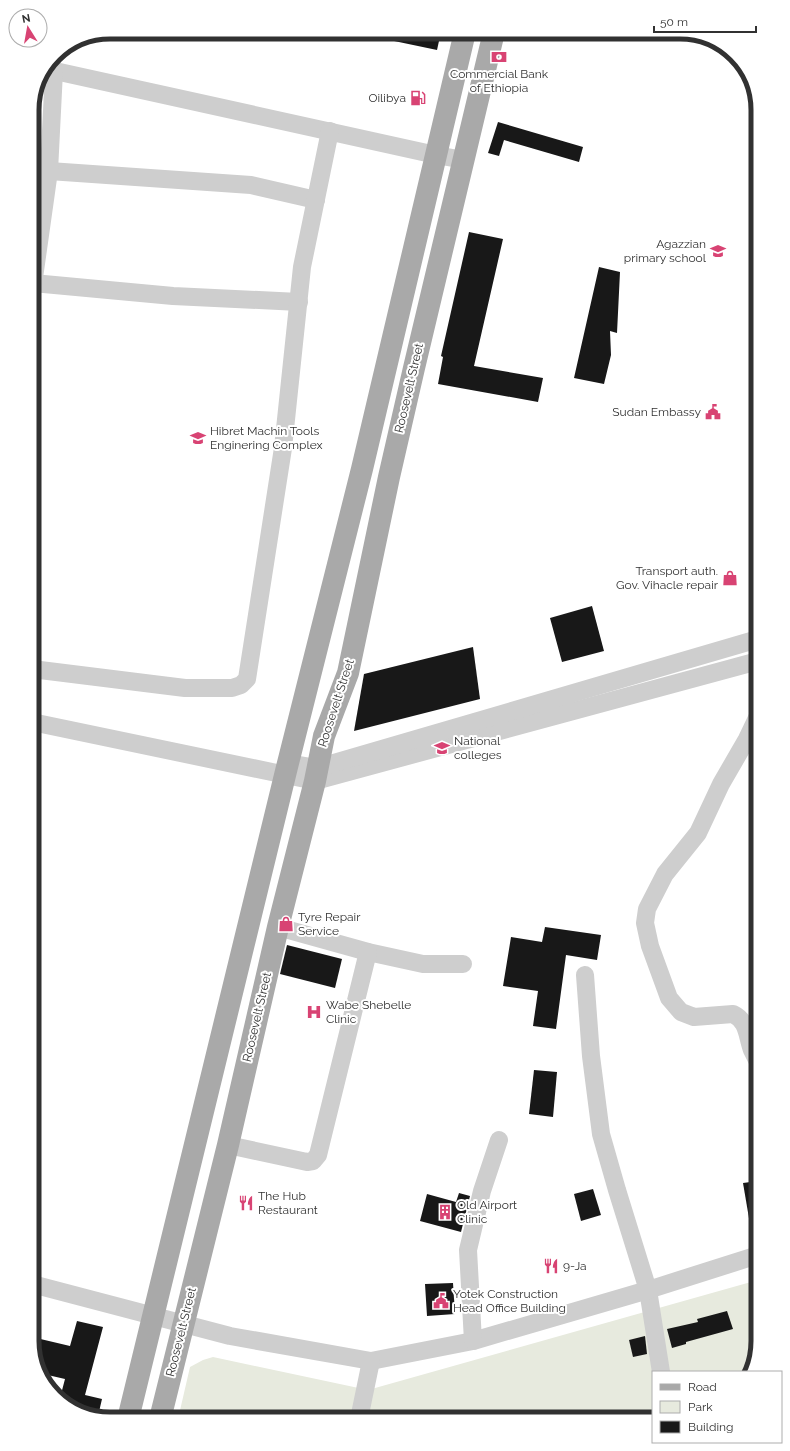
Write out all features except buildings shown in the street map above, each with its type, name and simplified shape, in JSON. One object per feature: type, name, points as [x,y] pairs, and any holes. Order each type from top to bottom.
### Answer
[{"type":"main road","points":[[130,1412],[362,469],[463,39]]},
{"type":"main road","name":"Roosevelt Street","points":[[162,1412],[228,1144],[324,736],[348,673],[389,476],[492,39]]},
{"type":"main road","points":[[223,1030],[252,1038]]},
{"type":"street","points":[[52,70],[464,160]]},
{"type":"street","points":[[39,188],[50,74]]},
{"type":"street","points":[[39,670],[184,688],[232,688],[241,685],[247,679],[283,448],[302,266],[330,131]]},
{"type":"street","points":[[40,171],[251,185],[316,200]]},
{"type":"street","points":[[39,288],[299,302]]},
{"type":"street","points":[[316,775],[751,641]]},
{"type":"street","points":[[39,723],[316,775],[751,663]]},
{"type":"street","points":[[751,731],[721,784],[698,833],[665,874],[647,909],[645,923],[650,946],[669,998],[681,1012],[694,1017],[733,1014],[739,1017],[745,1026],[751,1047]]},
{"type":"street","points":[[278,927],[368,952],[423,964],[464,964]]},
{"type":"street","points":[[228,1144],[307,1162],[313,1161],[318,1155],[368,952]]},
{"type":"street","points":[[585,975],[591,1056],[601,1134],[648,1290],[661,1371]]},
{"type":"street","points":[[473,1341],[468,1250],[482,1192],[499,1140]]},
{"type":"street","points":[[39,1286],[230,1336],[371,1361],[473,1341],[648,1290],[751,1257]]},
{"type":"street","points":[[360,1412],[371,1361]]},
{"type":"green space","points":[[751,1282],[750,1355],[744,1371],[652,1371],[652,1412],[180,1412],[190,1367],[203,1360],[213,1357],[368,1390]]},
{"type":"place","name":"Commercial Bank of Ethiopia","points":[[499,57]]},
{"type":"place","name":"Oilibya","points":[[418,98]]},
{"type":"place","name":"Agazzian primary school","points":[[718,251]]},
{"type":"place","name":"Sudan Embassy","points":[[713,412]]},
{"type":"place","name":"Hibret Machin Tools Enginering Complex","points":[[198,438]]},
{"type":"place","name":"Transport auth. Gov. Vihacle repair","points":[[730,578]]},
{"type":"place","name":"National colleges","points":[[442,748]]},
{"type":"place","name":"Tyre Repair Service","points":[[286,924]]},
{"type":"place","name":"Wabe Shebelle Clinic","points":[[314,1012]]},
{"type":"place","name":"The Hub Restaurant","points":[[246,1203]]},
{"type":"place","name":"Old Airport Clinic","points":[[445,1212]]},
{"type":"place","name":"9-Ja","points":[[551,1266]]},
{"type":"place","name":"Yotek Construction Head Office Building","points":[[441,1301]]}]
